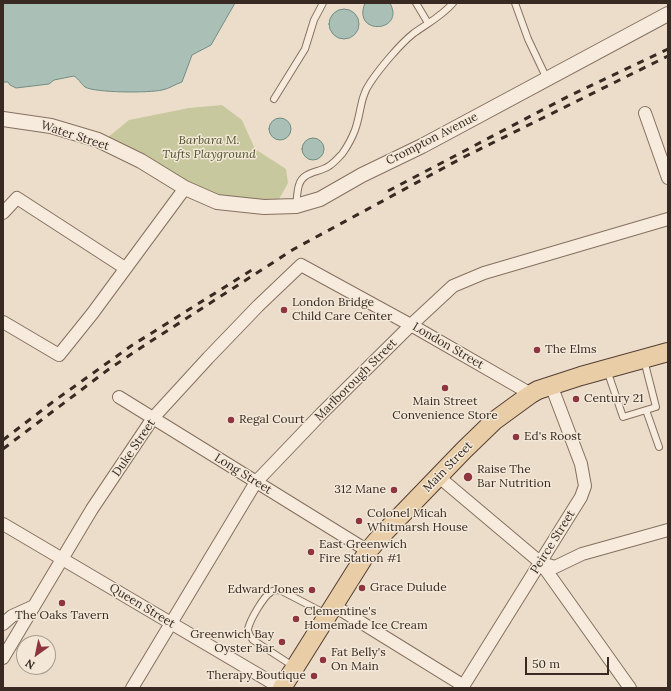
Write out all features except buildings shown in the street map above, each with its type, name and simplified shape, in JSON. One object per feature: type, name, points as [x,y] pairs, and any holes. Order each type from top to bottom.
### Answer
[{"type":"main road","name":"Main Street","points":[[281,688],[368,551],[464,450],[494,421],[538,390],[668,352]]},
{"type":"street","name":"Crompton Avenue","points":[[185,188],[217,202],[264,207],[296,206],[320,199],[362,175],[422,146],[668,14]]},
{"type":"street","points":[[645,113],[663,148],[668,178]]},
{"type":"street","name":"Water Street","points":[[3,119],[51,126],[98,140],[141,161],[185,188]]},
{"type":"street","points":[[3,322],[59,355],[92,314],[185,188]]},
{"type":"street","points":[[3,213],[17,198],[125,268]]},
{"type":"street","name":"Marlborough Street","points":[[132,688],[256,482],[321,414],[411,325],[453,286],[484,273],[668,220]]},
{"type":"street","name":"London Street","points":[[301,265],[411,325],[531,394]]},
{"type":"street","name":"Duke Street","points":[[3,658],[92,509],[153,418],[253,311],[301,265]]},
{"type":"street","name":"Peirce Street","points":[[463,687],[581,497],[585,486],[581,464],[551,385]]},
{"type":"street","name":"Long Street","points":[[119,397],[368,551]]},
{"type":"street","points":[[439,477],[540,563],[630,688]]},
{"type":"street","name":"Queen Street","points":[[3,524],[281,688]]},
{"type":"street","points":[[540,563],[555,566],[582,554],[668,530]]},
{"type":"street","points":[[3,624],[12,616],[34,606]]},
{"type":"street","points":[[330,610],[463,687]]},
{"type":"lane","points":[[274,99],[305,49],[314,20],[323,3]]},
{"type":"lane","points":[[416,3],[428,24]]},
{"type":"lane","points":[[296,206],[299,184],[303,179],[312,172],[328,167],[336,161],[348,145],[355,130],[362,99],[371,82],[398,48],[414,34],[442,14],[453,3]]},
{"type":"lane","points":[[515,3],[528,39],[547,78]]},
{"type":"lane","points":[[606,369],[623,417],[656,407],[644,358]]},
{"type":"lane","points":[[646,410],[659,447]]},
{"type":"lane","points":[[295,667],[253,640],[249,635],[248,629],[264,597],[272,591],[280,590],[330,610]]},
{"type":"green space","name":"Barbara M. Tufts Playground","points":[[222,105],[242,120],[255,149],[286,169],[288,183],[278,201],[239,200],[202,192],[107,138],[129,120],[189,108]]},
{"type":"shaded area","points":[[3,3],[235,3],[211,45],[192,55],[182,82],[167,89],[135,92],[91,89],[85,87],[74,76],[54,80],[49,84],[16,88],[8,82],[3,82]]},
{"type":"shaded area","points":[[365,3],[390,3],[393,13],[391,20],[385,25],[378,27],[371,25],[365,21],[363,14]]},
{"type":"shaded area","points":[[344,9],[355,13],[359,24],[355,35],[344,39],[333,35],[329,24],[333,13]]},
{"type":"shaded area","points":[[280,118],[288,121],[291,129],[288,137],[280,140],[272,137],[269,129],[272,121]]},
{"type":"shaded area","points":[[313,138],[321,141],[324,149],[321,157],[313,160],[305,157],[302,149],[305,141]]},
{"type":"railway","points":[[388,191],[569,96],[668,49]]},
{"type":"railway","points":[[3,449],[109,369],[294,249],[462,158],[668,56]]},
{"type":"railway","points":[[3,440],[54,401],[131,346],[255,268]]},
{"type":"place","name":"London Bridge Child Care Center","points":[[284,310]]},
{"type":"place","name":"The Elms","points":[[537,350]]},
{"type":"place","name":"Main Street Convenience Store","points":[[445,388]]},
{"type":"place","name":"Century 21","points":[[576,399]]},
{"type":"place","name":"Regal Court","points":[[231,420]]},
{"type":"place","name":"Ed's Roost","points":[[516,437]]},
{"type":"place","name":"Raise The Bar Nutrition","points":[[468,477]]},
{"type":"place","name":"312 Mane","points":[[394,490]]},
{"type":"place","name":"Colonel Micah Whitmarsh House","points":[[359,521]]},
{"type":"place","name":"East Greenwich Fire Station #1","points":[[311,552]]},
{"type":"place","name":"Grace Dulude","points":[[362,588]]},
{"type":"place","name":"Edward Jones","points":[[312,590]]},
{"type":"place","name":"The Oaks Tavern","points":[[62,603]]},
{"type":"place","name":"Clementine's Homemade Ice Cream","points":[[296,619]]},
{"type":"place","name":"Greenwich Bay Oyster Bar","points":[[282,642]]},
{"type":"place","name":"Fat Belly's On Main","points":[[323,660]]},
{"type":"place","name":"Therapy Boutique","points":[[314,676]]}]
